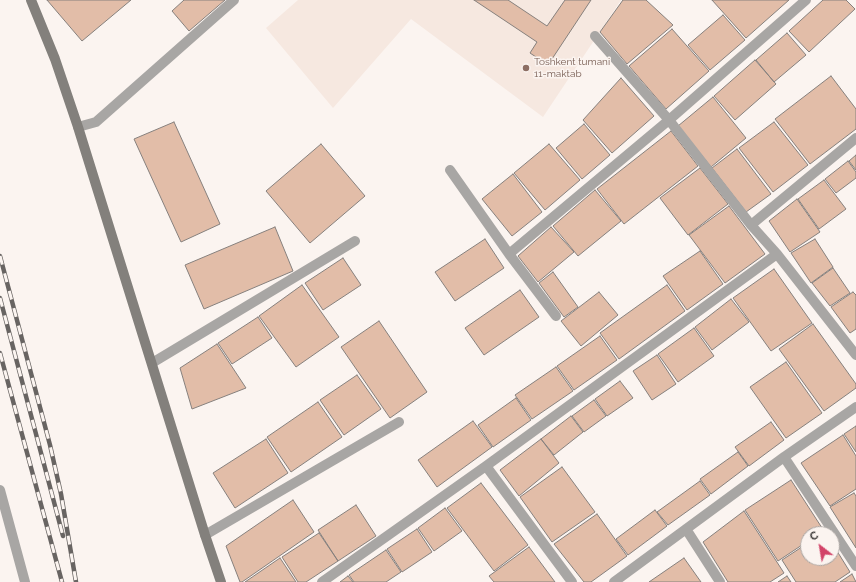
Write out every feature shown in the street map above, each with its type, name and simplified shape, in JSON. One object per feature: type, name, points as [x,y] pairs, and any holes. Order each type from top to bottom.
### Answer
[{"type":"street","points":[[31,0],[55,59],[78,127],[205,536],[221,582]]},
{"type":"street","points":[[78,127],[96,122],[234,0]]},
{"type":"street","points":[[509,254],[669,120],[806,0]]},
{"type":"street","points":[[595,36],[669,120],[751,225],[776,254],[856,355]]},
{"type":"street","points":[[751,225],[856,138]]},
{"type":"street","points":[[450,170],[509,254],[556,316]]},
{"type":"street","points":[[152,363],[355,241]]},
{"type":"street","points":[[322,582],[486,466],[776,254]]},
{"type":"street","points":[[614,582],[784,457],[856,407]]},
{"type":"street","points":[[205,536],[399,422]]},
{"type":"street","points":[[784,457],[856,566]]},
{"type":"street","points":[[486,466],[572,582]]},
{"type":"street","points":[[0,490],[25,582]]},
{"type":"street","points":[[686,529],[720,582]]},
{"type":"shaded area","name":"Toshkent tumani 11-maktab","points":[[298,0],[621,0],[543,117],[411,19],[333,108],[266,28]]},
{"type":"building","points":[[47,0],[131,0],[82,41]]},
{"type":"building","points":[[184,0],[225,0],[189,31],[172,11]]},
{"type":"building","points":[[474,0],[508,0],[547,26],[565,0],[591,0],[548,65],[530,53],[537,42]]},
{"type":"building","points":[[623,0],[646,0],[673,25],[627,64],[600,32]]},
{"type":"building","points":[[712,0],[789,0],[746,38]]},
{"type":"building","points":[[823,0],[846,0],[855,9],[809,52],[789,31]]},
{"type":"building","points":[[723,15],[745,40],[710,70],[688,45]]},
{"type":"building","points":[[672,29],[709,71],[666,109],[629,66]]},
{"type":"building","points":[[787,33],[806,55],[774,82],[756,60]]},
{"type":"building","points":[[755,60],[776,84],[735,120],[714,96]]},
{"type":"building","points":[[831,76],[856,109],[856,129],[810,164],[775,119]]},
{"type":"building","points":[[621,78],[654,116],[612,153],[583,120]]},
{"type":"building","points":[[713,97],[746,138],[711,167],[678,126]]},
{"type":"building","points":[[174,122],[220,224],[181,242],[134,139]]},
{"type":"building","points":[[774,122],[808,165],[773,192],[739,148]]},
{"type":"building","points":[[584,124],[610,155],[582,179],[556,148]]},
{"type":"building","points":[[671,131],[698,166],[624,224],[597,189]]},
{"type":"building","points":[[321,144],[365,196],[310,243],[266,191]]},
{"type":"building","points":[[549,144],[580,180],[545,210],[514,173]]},
{"type":"building","points":[[737,149],[771,194],[746,212],[712,168]]},
{"type":"building","points":[[856,155],[856,170],[849,161]]},
{"type":"building","points":[[848,161],[856,172],[856,178],[836,193],[825,179]]},
{"type":"building","points":[[700,168],[728,204],[688,235],[660,198]]},
{"type":"building","points":[[513,174],[542,212],[512,236],[482,199]]},
{"type":"building","points":[[824,180],[846,209],[819,229],[798,199]]},
{"type":"building","points":[[595,190],[621,221],[578,256],[553,226]]},
{"type":"building","points":[[797,199],[820,232],[790,252],[769,221]]},
{"type":"building","points":[[729,206],[765,254],[725,283],[689,235]]},
{"type":"building","points":[[275,227],[293,271],[204,309],[185,265]]},
{"type":"building","points":[[551,227],[574,252],[538,282],[518,256]]},
{"type":"building","points":[[485,239],[504,268],[455,301],[435,272]]},
{"type":"building","points":[[815,239],[833,267],[811,283],[791,253]]},
{"type":"building","points":[[700,251],[723,284],[687,310],[663,276]]},
{"type":"building","points":[[343,258],[361,285],[323,310],[305,283]]},
{"type":"building","points":[[833,268],[850,293],[830,306],[812,283]]},
{"type":"building","points":[[774,269],[812,323],[771,351],[733,298]]},
{"type":"building","points":[[553,272],[578,307],[564,317],[539,283]]},
{"type":"building","points":[[302,285],[339,337],[296,367],[259,316]]},
{"type":"building","points":[[667,285],[685,311],[619,359],[600,333]]},
{"type":"building","points":[[520,290],[539,317],[484,355],[465,328]]},
{"type":"building","points":[[599,292],[618,315],[581,346],[561,321]]},
{"type":"building","points":[[853,292],[856,295],[856,329],[850,333],[831,307]]},
{"type":"building","points":[[731,299],[749,322],[712,350],[695,327]]},
{"type":"building","points":[[258,317],[272,338],[232,364],[218,343]]},
{"type":"building","points":[[379,321],[427,392],[390,418],[341,347]]},
{"type":"building","points":[[813,324],[856,384],[856,388],[824,411],[779,349]]},
{"type":"building","points":[[694,328],[714,356],[678,382],[658,354]]},
{"type":"building","points":[[600,336],[617,360],[574,390],[557,366]]},
{"type":"building","points":[[217,344],[246,388],[192,409],[180,368]]},
{"type":"building","points":[[657,355],[676,384],[652,400],[633,371]]},
{"type":"building","points":[[786,362],[822,413],[786,438],[750,387]]},
{"type":"building","points":[[556,367],[573,391],[532,419],[515,395]]},
{"type":"building","points":[[357,375],[381,409],[344,435],[320,400]]},
{"type":"building","points":[[620,381],[633,398],[607,416],[595,399]]},
{"type":"building","points":[[516,398],[531,420],[493,447],[478,425]]},
{"type":"building","points":[[594,400],[606,416],[584,432],[572,416]]},
{"type":"building","points":[[318,402],[342,437],[291,472],[267,437]]},
{"type":"building","points":[[571,416],[583,432],[554,455],[541,439]]},
{"type":"building","points":[[473,421],[492,447],[437,487],[418,460]]},
{"type":"building","points":[[771,422],[784,440],[749,466],[735,447]]},
{"type":"building","points":[[856,426],[856,452],[844,434]]},
{"type":"building","points":[[843,435],[856,456],[856,489],[830,506],[801,463]]},
{"type":"building","points":[[266,439],[288,473],[235,508],[213,473]]},
{"type":"building","points":[[541,439],[559,463],[519,496],[500,470]]},
{"type":"building","points":[[738,452],[748,466],[711,494],[700,479]]},
{"type":"building","points":[[562,467],[595,512],[552,542],[520,497]]},
{"type":"building","points":[[791,480],[821,526],[800,526],[800,546],[778,561],[745,510]]},
{"type":"building","points":[[700,481],[710,495],[668,525],[657,512]]},
{"type":"building","points":[[481,483],[528,545],[494,571],[447,508]]},
{"type":"building","points":[[854,493],[856,496],[856,548],[830,507]]},
{"type":"building","points":[[293,500],[314,532],[240,582],[226,546]]},
{"type":"building","points":[[356,505],[376,536],[338,561],[318,530]]},
{"type":"building","points":[[445,508],[462,531],[434,551],[418,528]]},
{"type":"building","points":[[655,510],[667,526],[628,555],[616,539]]},
{"type":"building","points":[[744,511],[784,573],[770,582],[728,582],[703,542]]},
{"type":"building","points":[[597,514],[627,556],[591,582],[584,582],[554,544]]},
{"type":"building","points":[[417,529],[432,552],[402,572],[387,549]]},
{"type":"building","points":[[319,533],[338,561],[306,582],[298,582],[282,557]]},
{"type":"building","points":[[529,547],[555,582],[494,582],[489,576]]},
{"type":"building","points":[[800,548],[800,566],[840,566],[840,556],[850,572],[835,582],[796,582],[782,560]]},
{"type":"building","points":[[386,550],[401,572],[386,582],[354,582],[349,575]]},
{"type":"building","points":[[280,558],[296,582],[245,582]]},
{"type":"building","points":[[684,558],[701,582],[649,582]]},
{"type":"building","points":[[852,574],[856,582],[840,582]]},
{"type":"building","points":[[348,576],[353,582],[340,582]]},
{"type":"building","points":[[787,576],[791,582],[778,582]]},
{"type":"railway","points":[[0,256],[50,445],[61,494],[76,582]]},
{"type":"railway","points":[[0,298],[63,536]]},
{"type":"railway","points":[[0,353],[62,582]]},
{"type":"place","name":"Toshkent tumani 11-maktab","points":[[526,68]]}]
